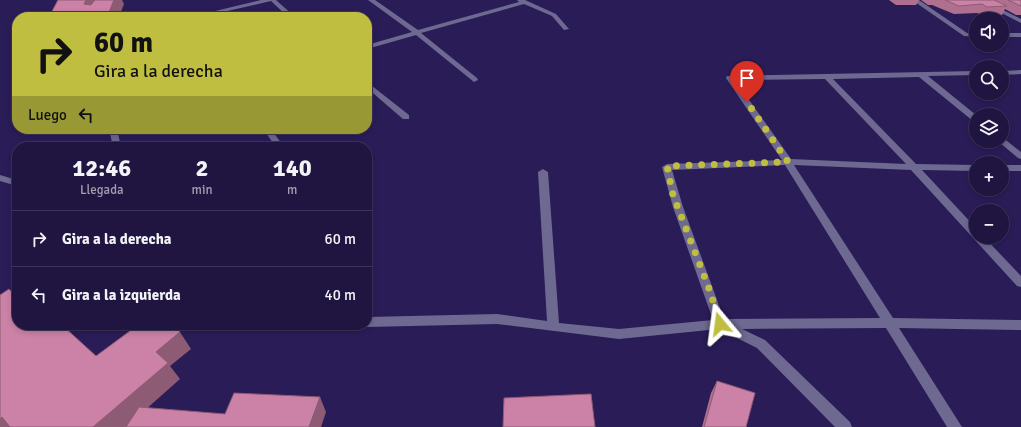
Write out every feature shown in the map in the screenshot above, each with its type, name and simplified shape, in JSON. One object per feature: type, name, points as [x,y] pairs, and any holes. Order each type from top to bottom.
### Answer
[{"type":"street","points":[[215,12],[269,0]]},
{"type":"street","points":[[273,0],[286,12]]},
{"type":"street","points":[[371,0],[417,33],[474,80]]},
{"type":"street","points":[[915,0],[966,35],[969,35]]},
{"type":"street","points":[[980,0],[1021,21]]},
{"type":"street","points":[[372,46],[522,1],[554,15],[566,29]]},
{"type":"street","points":[[1009,35],[1021,34]]},
{"type":"street","points":[[955,427],[788,162],[730,78],[969,73]]},
{"type":"street","points":[[1009,73],[1021,73]]},
{"type":"street","points":[[920,74],[969,113]]},
{"type":"street","points":[[827,77],[969,226]]},
{"type":"street","points":[[372,88],[406,117]]},
{"type":"street","points":[[1009,146],[1021,156]]},
{"type":"street","points":[[845,427],[761,344],[720,324],[710,291],[673,195],[667,166],[788,162],[969,168]]},
{"type":"street","points":[[1009,168],[1021,168]]},
{"type":"street","points":[[542,172],[553,327]]},
{"type":"street","points":[[0,178],[12,182]]},
{"type":"street","points":[[984,244],[1021,284]]},
{"type":"street","points":[[372,322],[497,319],[619,334],[720,324],[889,323],[1021,325]]},
{"type":"building","points":[[58,0],[86,0],[84,4],[91,5],[95,0],[114,0],[109,12],[52,12]]},
{"type":"building","points":[[945,0],[994,0],[1007,6],[987,7],[982,4],[959,6]]},
{"type":"building","points":[[1008,0],[1021,0],[1021,6]]},
{"type":"building","points":[[9,289],[12,292],[12,330],[67,330],[96,356],[131,330],[178,330],[180,332],[156,352],[168,363],[93,427],[10,427],[2,417],[0,419],[0,295]]},
{"type":"building","points":[[717,381],[755,393],[746,427],[704,427]]},
{"type":"building","points":[[234,393],[320,397],[309,427],[126,427],[139,407],[225,414]]},
{"type":"building","points":[[591,394],[595,427],[503,427],[504,398]]},
{"type":"route","points":[[720,324],[710,291],[673,195],[667,166],[788,162],[747,102]]}]
